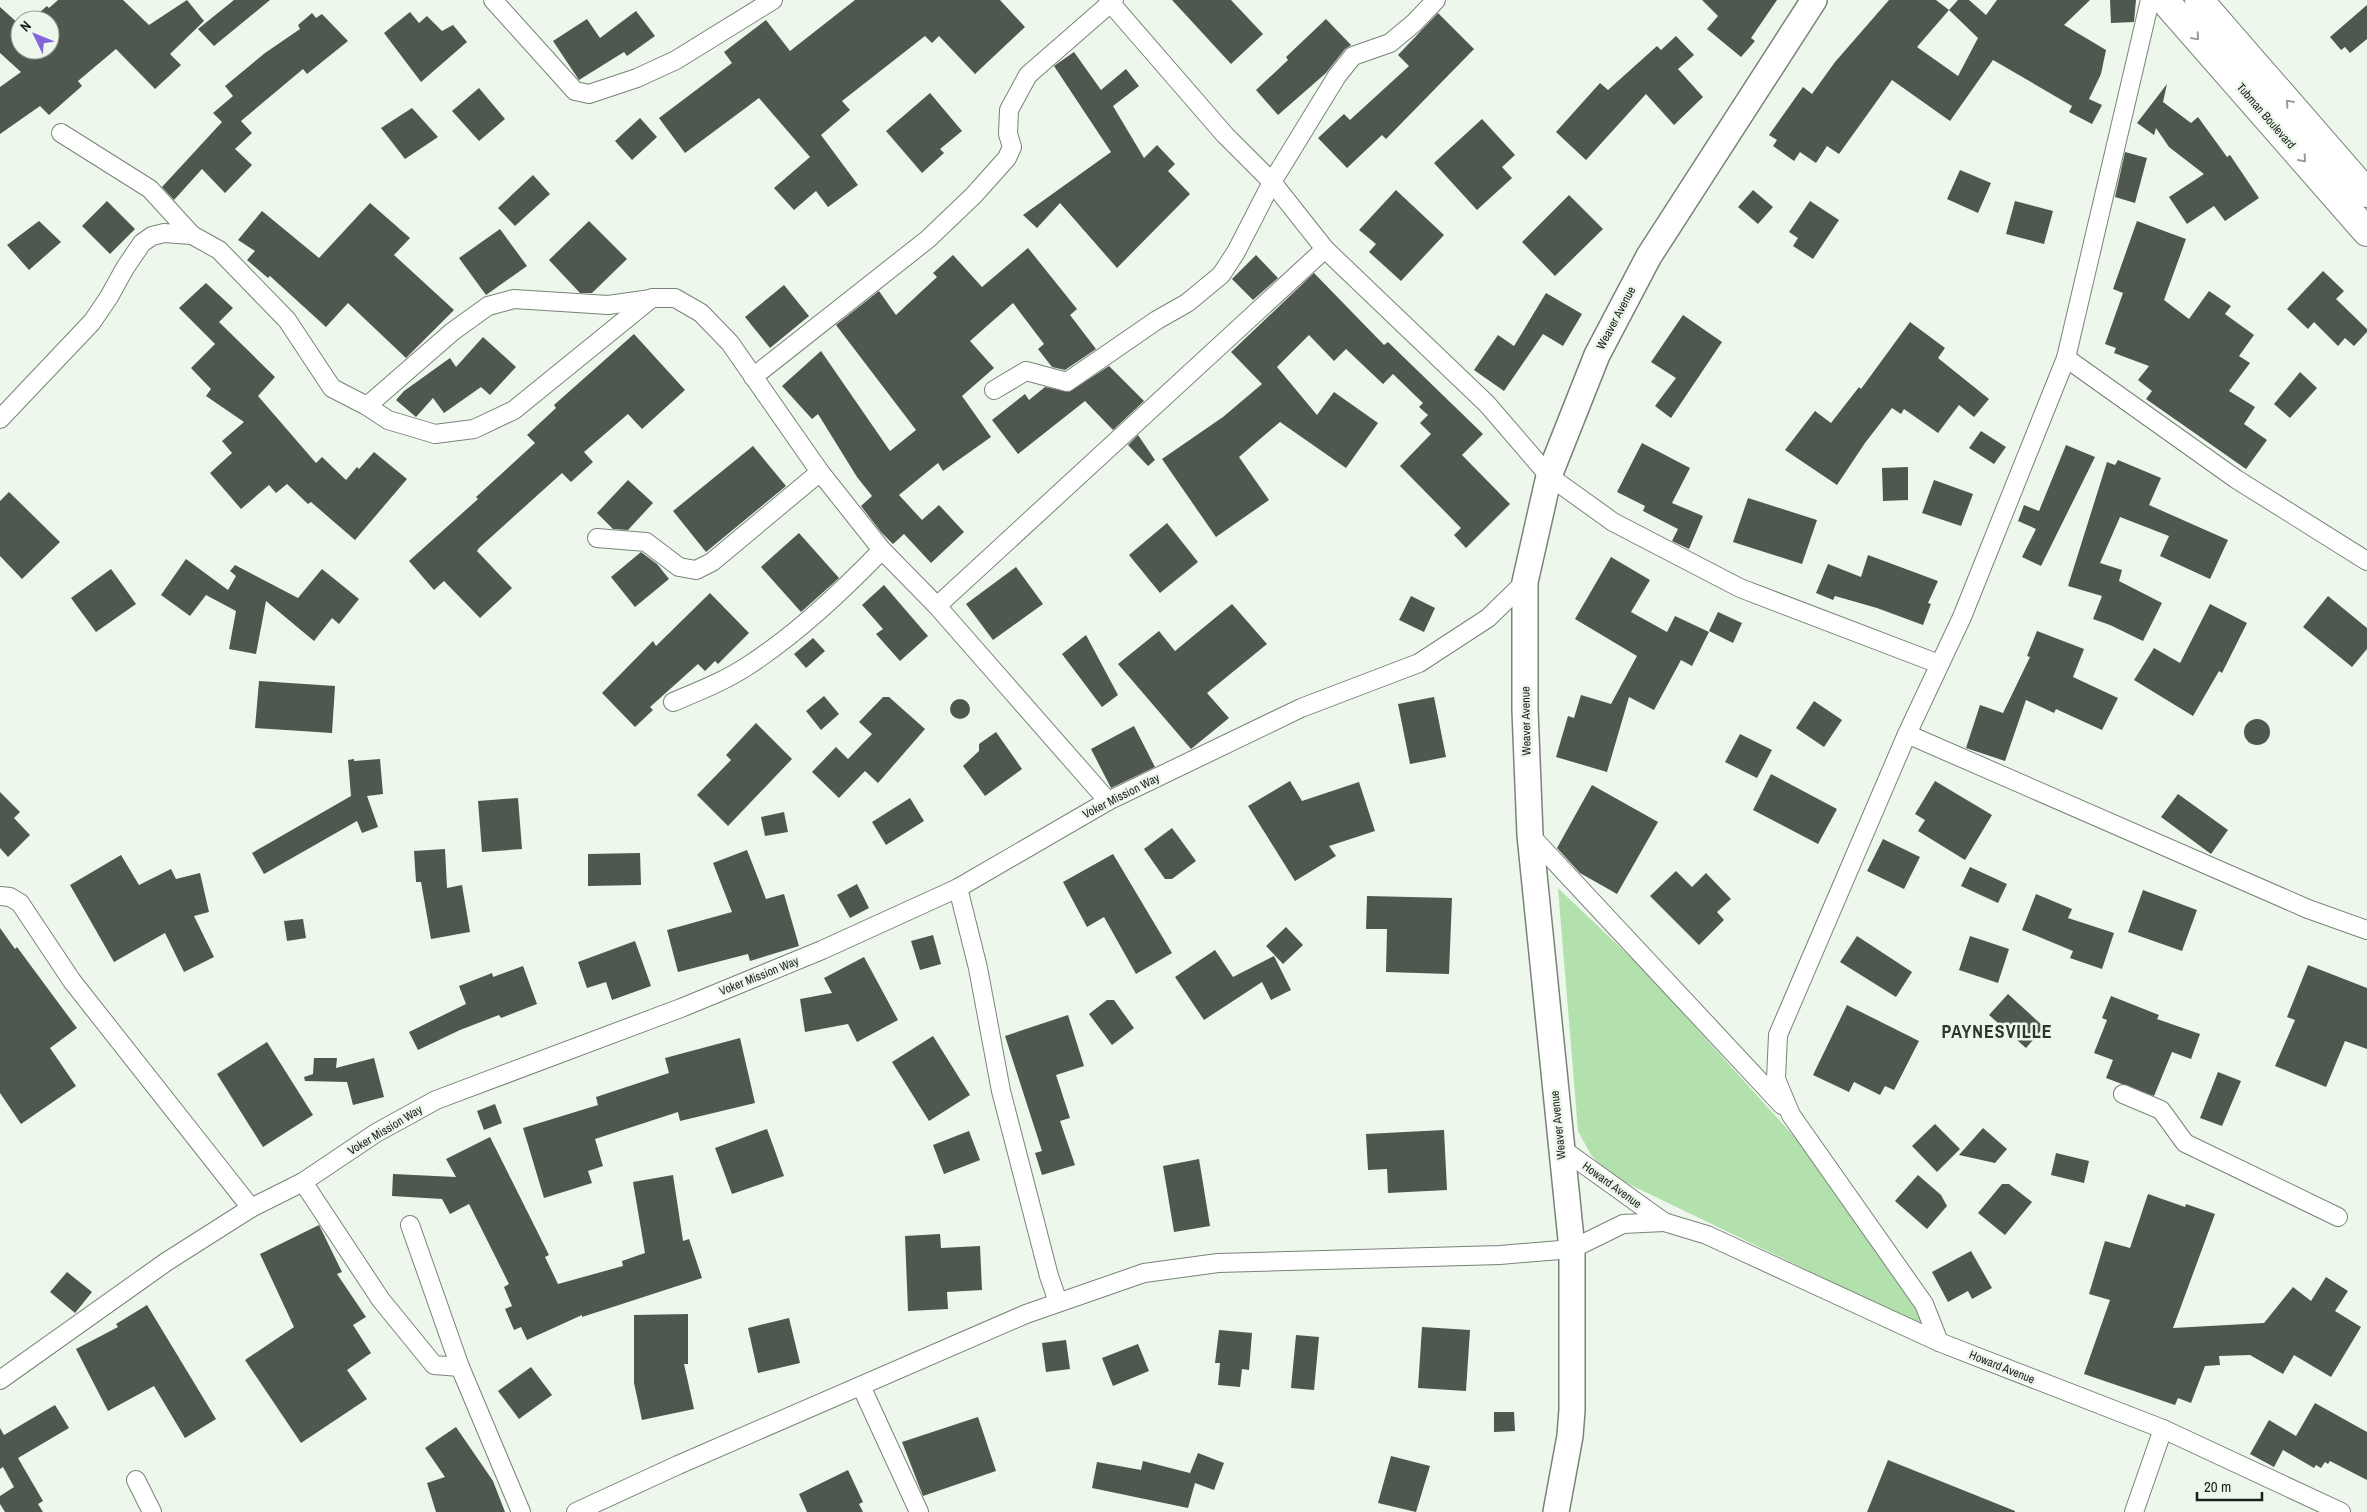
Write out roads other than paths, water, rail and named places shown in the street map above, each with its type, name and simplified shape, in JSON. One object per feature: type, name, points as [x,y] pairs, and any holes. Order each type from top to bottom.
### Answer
[{"type":"highway","name":"Tubman Boulevard","points":[[2164,0],[2367,232]]},
{"type":"highway","name":"Tubman Boulevard","points":[[2198,0],[2367,193]]},
{"type":"street","points":[[493,0],[575,91],[589,94],[636,78],[676,60],[769,1]]},
{"type":"street","points":[[994,390],[1026,371],[1067,382],[1157,320],[1187,303],[1221,275],[1236,252],[1272,182],[1321,99],[1353,56],[1390,43],[1414,23],[1436,0]]},
{"type":"street","name":"Weaver Avenue","points":[[1556,1512],[1570,1436],[1572,1410],[1572,1250],[1530,835],[1526,710],[1525,582],[1549,476],[1597,355],[1649,256],[1814,0]]},
{"type":"street","points":[[1791,1115],[1776,1079],[1778,1035],[1907,734],[1962,617],[2066,358],[2150,0]]},
{"type":"street","points":[[753,377],[928,239],[974,195],[1007,158],[1012,147],[1008,134],[1009,110],[1028,75],[1111,1],[1225,135],[1272,182],[1325,249],[1487,404],[1549,476],[1613,522],[1740,588],[1939,664]]},
{"type":"street","points":[[61,133],[150,189],[192,235],[219,250],[287,320],[332,388],[367,406],[388,420],[435,434],[474,429],[514,410],[652,298]]},
{"type":"street","points":[[0,419],[92,322],[110,297],[125,268],[142,243],[152,236],[164,232],[192,235]]},
{"type":"street","points":[[937,606],[1325,249]]},
{"type":"street","points":[[367,406],[452,332],[488,306],[514,299],[608,305],[652,298],[675,298],[701,313],[730,344],[820,472],[882,550],[937,606],[1108,801]]},
{"type":"street","points":[[2066,358],[2236,480],[2367,560]]},
{"type":"street","points":[[597,538],[646,542],[679,567],[696,570],[712,562],[820,472]]},
{"type":"street","points":[[673,702],[719,682],[777,646],[854,578],[882,550]]},
{"type":"street","name":"Voker Mission Way","points":[[0,1380],[166,1262],[251,1208],[303,1182],[376,1133],[436,1100],[681,1008],[822,950],[958,888],[1108,801],[1301,708],[1419,662],[1488,618],[1525,582]]},
{"type":"street","points":[[1907,734],[2308,909],[2367,930]]},
{"type":"street","points":[[1530,835],[1791,1115],[1924,1304],[1939,1342]]},
{"type":"street","points":[[958,888],[978,968],[1001,1092],[1048,1276],[1058,1302]]},
{"type":"street","points":[[0,896],[10,897],[20,903],[72,981],[251,1208]]},
{"type":"street","points":[[2123,1094],[2161,1110],[2185,1142],[2338,1217]]},
{"type":"street","name":"Howard Avenue","points":[[1561,1148],[1664,1222]]},
{"type":"street","points":[[303,1182],[381,1300],[428,1358],[434,1365],[460,1367]]},
{"type":"street","name":"Howard Avenue","points":[[1572,1250],[1623,1224],[1664,1222],[1707,1234],[1939,1342],[2163,1429],[2341,1512]]},
{"type":"street","points":[[410,1225],[460,1367],[521,1512]]},
{"type":"street","points":[[576,1512],[678,1465],[1058,1302],[1144,1273],[1218,1263],[1500,1255],[1572,1250]]},
{"type":"street","points":[[861,1386],[919,1512]]},
{"type":"street","points":[[2134,1512],[2163,1429]]},
{"type":"street","points":[[136,1480],[152,1512]]},
{"type":"district","name":"PAYNESVILLE","points":[[1997,1031]]}]
